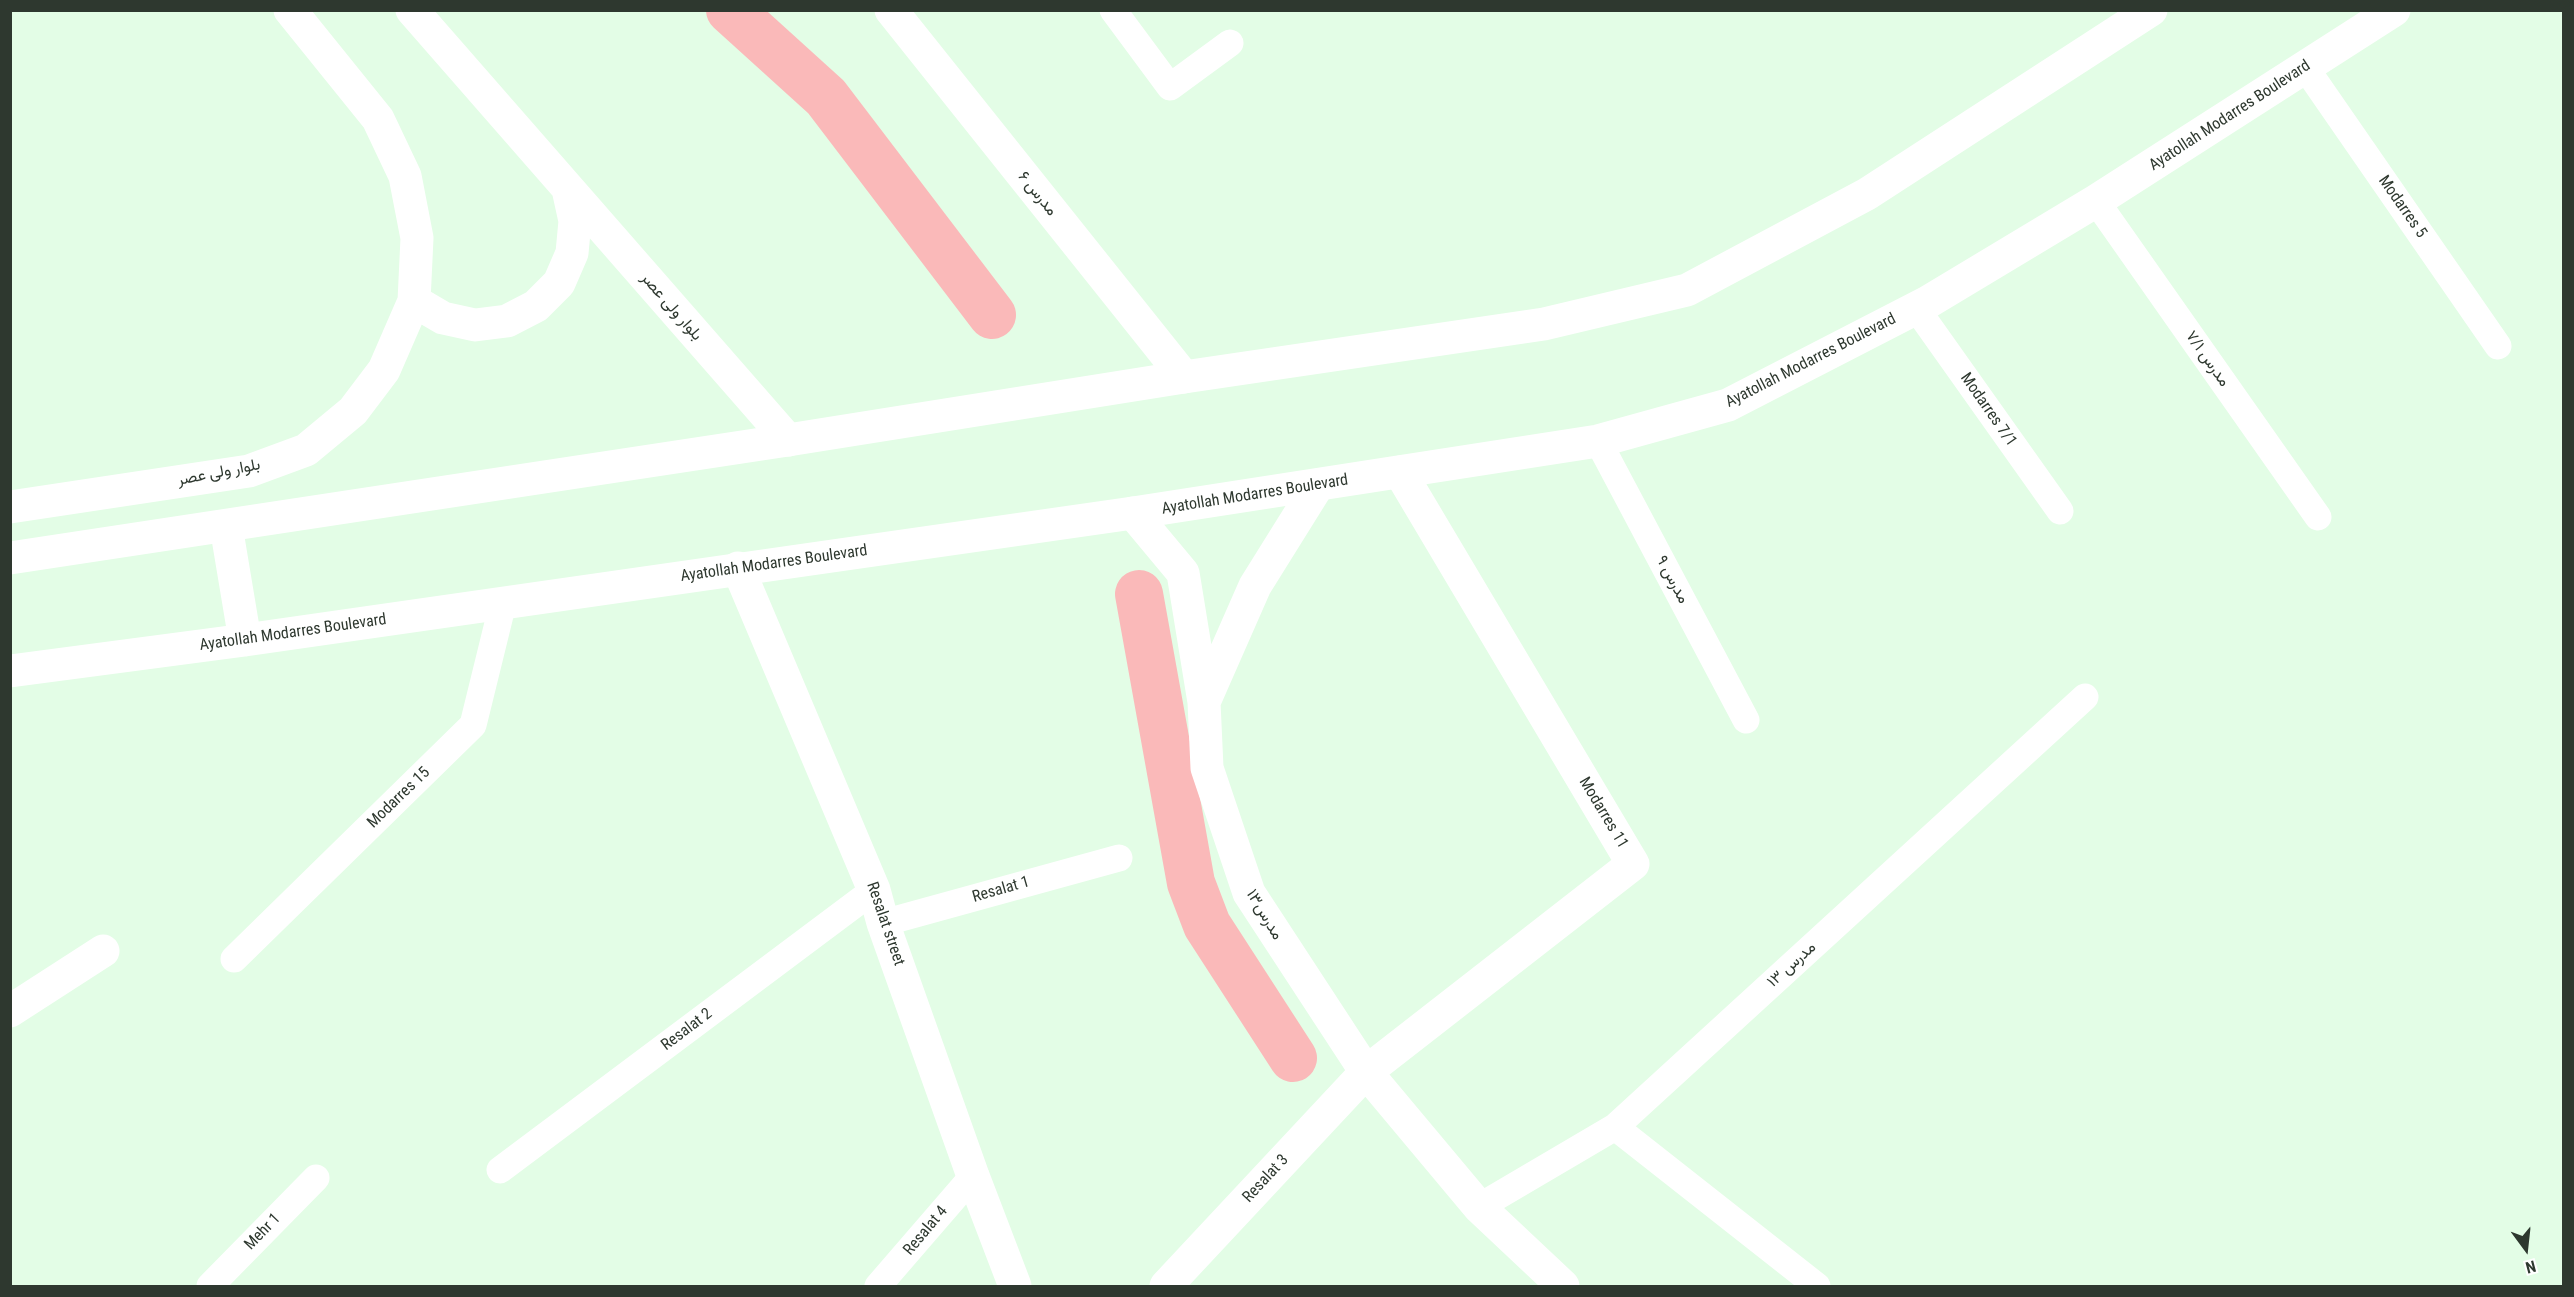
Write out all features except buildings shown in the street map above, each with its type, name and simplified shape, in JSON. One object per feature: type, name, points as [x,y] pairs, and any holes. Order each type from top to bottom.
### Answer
[{"type":"street","name":"بلوار ولی عصر","points":[[10,507],[249,471],[306,450],[353,411],[384,370],[414,301],[417,238],[405,176],[378,119],[290,10]]},
{"type":"street","name":"بلوار ولی عصر","points":[[412,10],[788,440]]},
{"type":"street","name":"مدرس ۶","points":[[891,10],[1184,377]]},
{"type":"street","points":[[10,558],[788,440],[1184,377],[1544,324],[1687,290],[1867,194],[2151,10]]},
{"type":"street","name":"Ayatollah Modarres Boulevard","points":[[10,671],[245,640],[1318,485],[1598,441],[1728,405],[1916,308],[2096,201],[2394,10]]},
{"type":"street","points":[[414,301],[442,318],[475,325],[507,321],[536,306],[559,283],[572,253],[575,221],[567,189]]},
{"type":"street","name":"Modarres 11","points":[[1366,1072],[1633,864],[1400,472]]},
{"type":"street","name":"مدرس۱۳","points":[[1204,702],[1255,586],[1318,485]]},
{"type":"street","name":"مدرس۱۳","points":[[1133,513],[1183,573],[1204,702],[1207,768],[1249,893],[1366,1072]]},
{"type":"street","points":[[225,526],[245,640]]},
{"type":"street","name":"Resalat street","points":[[738,568],[874,890],[883,923],[1015,1287]]},
{"type":"street","points":[[13,1004],[103,951]]},
{"type":"street","points":[[1366,1072],[1479,1207],[1563,1287]]},
{"type":"street","name":"Resalat 3","points":[[1166,1287],[1366,1072]]},
{"type":"lane","points":[[1113,10],[1170,87],[1230,43]]},
{"type":"lane","name":"Modarres 5","points":[[2306,67],[2498,346]]},
{"type":"lane","name":"مدرس ۷/۱","points":[[2096,201],[2318,517]]},
{"type":"lane","name":"Modarres 7/1","points":[[1916,308],[2060,511]]},
{"type":"lane","name":"مدرس ۹","points":[[1598,441],[1746,720]]},
{"type":"lane","name":"Modarres 15","points":[[234,959],[473,725],[503,603]]},
{"type":"lane","name":"مدرس ۱۳","points":[[1479,1207],[1615,1127],[2085,697]]},
{"type":"lane","name":"Resalat 1","points":[[883,923],[1119,858]]},
{"type":"lane","name":"Resalat 2","points":[[500,1170],[874,890]]},
{"type":"lane","points":[[1615,1127],[1817,1287]]},
{"type":"lane","name":"Resalat 4","points":[[878,1287],[973,1176]]},
{"type":"lane","name":"Mehr 1","points":[[210,1287],[316,1178]]},
{"type":"waterway","points":[[730,10],[826,97],[992,315]]},
{"type":"waterway","points":[[1139,594],[1191,883],[1207,925],[1293,1058]]}]
